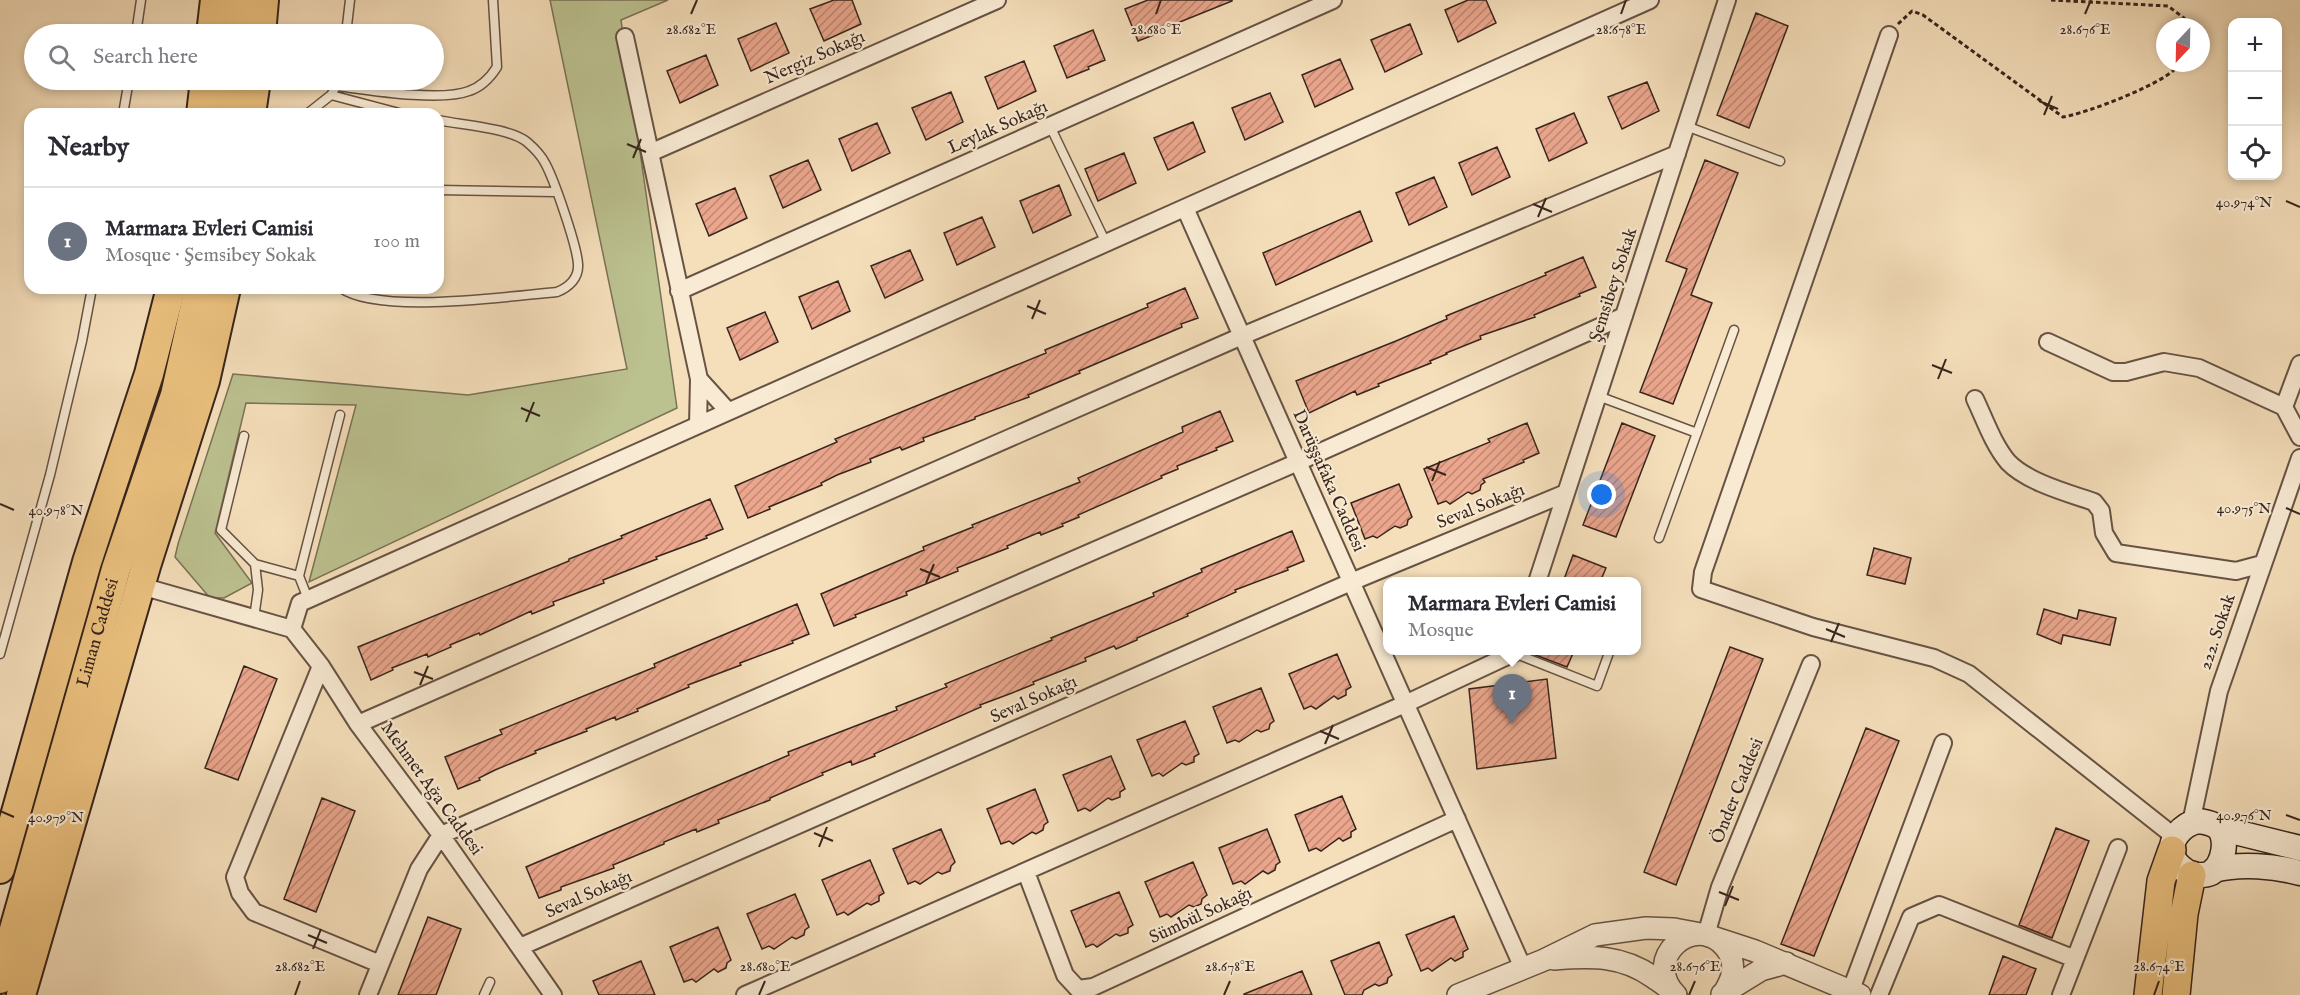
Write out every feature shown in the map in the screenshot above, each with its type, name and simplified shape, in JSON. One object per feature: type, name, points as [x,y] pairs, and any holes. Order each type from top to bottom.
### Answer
[{"type":"highway","points":[[212,24],[214,0]]},
{"type":"highway","points":[[239,24],[242,0]]},
{"type":"highway","points":[[262,24],[264,0]]},
{"type":"highway","points":[[202,108],[205,90]]},
{"type":"highway","points":[[229,108],[231,90]]},
{"type":"highway","points":[[252,108],[255,90]]},
{"type":"highway","name":"Liman Caddesi","points":[[0,869],[87,562],[149,374],[169,294]]},
{"type":"highway","name":"Liman Caddesi","points":[[0,979],[116,569],[176,395],[199,294]]},
{"type":"highway","points":[[21,995],[141,586],[205,381],[225,294]]},
{"type":"highway","points":[[116,569],[176,473],[176,395]]},
{"type":"main road","points":[[2148,995],[2161,881],[2179,837],[2199,821],[2300,848]]},
{"type":"main road","points":[[2176,995],[2184,914],[2203,872],[2221,860],[2224,839],[2219,828]]},
{"type":"main road","points":[[2179,837],[2175,861],[2182,869],[2203,872],[2224,867],[2245,867],[2300,873]]},
{"type":"street","name":"Nergiz Sokağı","points":[[650,153],[997,0]]},
{"type":"street","name":"Leylak Sokağı","points":[[679,291],[1333,0]]},
{"type":"street","points":[[141,586],[292,629],[304,601],[1650,0]]},
{"type":"street","name":"Şemsibey Sokak","points":[[1539,577],[1727,0]]},
{"type":"street","points":[[1889,35],[1707,561],[1701,589],[1813,627],[1934,658],[1969,674],[2179,837]]},
{"type":"street","points":[[625,37],[699,379],[698,424]]},
{"type":"street","points":[[358,724],[1242,336],[1677,154]]},
{"type":"street","name":"Darüşşafaka Caddesi","points":[[1185,208],[1383,653]]},
{"type":"street","points":[[368,995],[418,869],[441,835],[1298,462],[1624,316]]},
{"type":"street","points":[[2048,342],[2113,372],[2126,372],[2164,362],[2199,368],[2284,407],[2300,436]]},
{"type":"street","points":[[2284,407],[2300,364]]},
{"type":"street","points":[[699,379],[728,411]]},
{"type":"street","points":[[1976,399],[1995,442],[2008,462],[2021,473],[2094,502],[2101,511],[2104,532],[2116,553],[2236,571],[2262,564]]},
{"type":"street","name":"222. Sokak","points":[[2179,837],[2219,691],[2300,458]]},
{"type":"street","name":"Seval Sokağı","points":[[520,947],[1351,582],[1566,493]]},
{"type":"street","name":"Mehmet Ağa Caddesi","points":[[292,629],[321,666],[358,724],[441,835],[553,995]]},
{"type":"street","name":"Darüşşafaka Caddesi","points":[[1384,655],[1523,968]]},
{"type":"street","points":[[745,995],[1406,704],[1508,655]]},
{"type":"street","name":"Önder Caddesi","points":[[1706,935],[1720,887],[1811,664]]},
{"type":"street","points":[[321,666],[235,877],[240,893],[254,912],[381,964]]},
{"type":"street","points":[[1458,995],[1544,960],[1595,935],[1646,928],[1674,929],[1706,935],[1786,963],[1854,994],[1943,743]]},
{"type":"street","name":"Sümbül Sokağı","points":[[1026,872],[1065,975],[1078,989],[1093,987],[1456,819]]},
{"type":"street","points":[[2061,995],[2118,848]]},
{"type":"street","points":[[1879,995],[1911,917],[1940,905],[2074,958]]},
{"type":"street","points":[[1673,993],[1665,979],[1666,956],[1673,945],[1682,938],[1706,935],[1724,946],[1732,964],[1729,985],[1722,994]]},
{"type":"street","points":[[1544,960],[1587,956],[1617,959],[1643,970],[1673,993]]},
{"type":"street","points":[[1722,994],[1761,970],[1786,963]]},
{"type":"lane","points":[[137,24],[141,0]]},
{"type":"lane","points":[[347,24],[350,0]]},
{"type":"lane","points":[[376,90],[392,93],[451,95],[461,94],[480,86],[496,67],[493,0]]},
{"type":"lane","points":[[124,108],[127,90]]},
{"type":"lane","points":[[315,108],[334,90]]},
{"type":"lane","points":[[331,95],[380,108]]},
{"type":"lane","points":[[353,294],[381,300],[447,302],[557,292],[574,280],[578,264],[556,192],[543,160],[526,141],[515,134],[444,121]]},
{"type":"lane","points":[[1050,126],[1106,243]]},
{"type":"lane","points":[[1686,126],[1780,162]]},
{"type":"lane","points":[[444,190],[556,192]]},
{"type":"lane","points":[[0,654],[50,476],[91,294]]},
{"type":"lane","points":[[1659,538],[1734,330]]},
{"type":"lane","points":[[1598,396],[1697,433]]},
{"type":"lane","points":[[304,601],[299,576],[340,415]]},
{"type":"lane","points":[[244,436],[220,530],[255,564],[299,576]]},
{"type":"lane","points":[[254,618],[258,590],[255,564]]},
{"type":"lane","points":[[1521,655],[1597,686],[1609,655]]},
{"type":"lane","points":[[484,995],[490,982]]},
{"type":"path","points":[[2051,0],[2168,6],[2184,18]]},
{"type":"path","points":[[1889,35],[1902,19],[1912,12],[1923,15],[2063,117],[2077,115],[2156,82],[2172,72]]},
{"type":"green space","points":[[550,0],[668,0],[621,20],[677,408],[309,582],[356,405],[246,403],[215,533],[252,583],[224,598],[210,598],[175,557],[233,374],[468,395],[627,369]]},
{"type":"building","points":[[834,0],[852,0],[861,24],[824,41],[810,9]]},
{"type":"building","points":[[1148,0],[1232,1],[1138,41],[1125,9]]},
{"type":"building","points":[[1468,0],[1486,0],[1496,23],[1458,42],[1445,10]]},
{"type":"building","points":[[1756,13],[1788,26],[1749,128],[1717,115]]},
{"type":"building","points":[[776,23],[789,53],[751,71],[738,39]]},
{"type":"building","points":[[1410,24],[1422,54],[1385,72],[1371,40]]},
{"type":"building","points":[[1093,30],[1105,60],[1067,78],[1054,46]]},
{"type":"building","points":[[706,55],[718,85],[680,103],[667,71]]},
{"type":"building","points":[[1340,59],[1353,89],[1315,107],[1302,75]]},
{"type":"building","points":[[1024,61],[1036,91],[998,109],[985,77]]},
{"type":"building","points":[[1647,82],[1659,111],[1622,129],[1608,97]]},
{"type":"building","points":[[951,92],[963,122],[926,140],[912,108]]},
{"type":"building","points":[[1270,93],[1283,122],[1245,140],[1232,108]]},
{"type":"building","points":[[1574,113],[1587,143],[1549,161],[1536,129]]},
{"type":"building","points":[[1193,122],[1205,152],[1168,170],[1154,138]]},
{"type":"building","points":[[877,123],[890,153],[852,171],[839,139]]},
{"type":"building","points":[[1497,147],[1510,177],[1472,195],[1459,163]]},
{"type":"building","points":[[1124,153],[1136,183],[1098,201],[1085,169]]},
{"type":"building","points":[[808,160],[821,190],[783,208],[770,176]]},
{"type":"building","points":[[1705,160],[1738,173],[1691,295],[1712,303],[1673,404],[1640,392],[1687,269],[1666,261]]},
{"type":"building","points":[[1434,177],[1447,207],[1409,225],[1396,193]]},
{"type":"building","points":[[1059,185],[1071,215],[1033,233],[1020,201]]},
{"type":"building","points":[[735,188],[747,218],[709,236],[696,204]]},
{"type":"building","points":[[1360,211],[1372,241],[1276,285],[1263,253]]},
{"type":"building","points":[[982,217],[995,247],[957,265],[944,233]]},
{"type":"building","points":[[910,250],[923,280],[885,298],[871,266]]},
{"type":"building","points":[[1583,257],[1596,287],[1534,315],[1535,317],[1480,336],[1481,339],[1446,353],[1430,361],[1431,363],[1378,384],[1379,386],[1357,395],[1355,391],[1309,413],[1296,381],[1447,319],[1446,316],[1546,275],[1545,273]]},
{"type":"building","points":[[838,281],[850,311],[812,329],[799,297]]},
{"type":"building","points":[[1185,288],[1198,318],[1181,324],[1182,327],[1079,371],[1080,373],[1028,395],[1029,397],[923,438],[924,441],[902,450],[900,447],[870,459],[871,462],[837,475],[821,483],[822,485],[748,518],[735,486],[837,442],[835,439],[1046,353],[1045,350],[1148,307],[1147,304]]},
{"type":"building","points":[[765,312],[778,342],[740,360],[727,328]]},
{"type":"building","points":[[1220,411],[1233,441],[1216,448],[1217,450],[1177,466],[1178,469],[1161,476],[1162,478],[1078,515],[1079,517],[1062,524],[1063,526],[1041,535],[1040,532],[1007,546],[1008,548],[957,568],[958,571],[906,592],[907,595],[855,615],[856,617],[834,626],[821,594],[924,550],[923,547],[973,527],[972,525],[1080,482],[1078,478],[1183,432],[1182,427]]},
{"type":"building","points":[[1527,423],[1539,453],[1523,460],[1524,462],[1483,479],[1485,482],[1481,485],[1480,490],[1472,494],[1468,492],[1450,504],[1446,501],[1438,504],[1424,469],[1490,442],[1488,439]]},
{"type":"building","points":[[1622,423],[1655,436],[1616,537],[1583,525]]},
{"type":"building","points":[[1399,484],[1412,517],[1408,520],[1407,525],[1400,528],[1395,526],[1377,538],[1373,536],[1365,539],[1351,503]]},
{"type":"building","points":[[710,499],[723,529],[706,536],[707,538],[656,557],[657,559],[603,580],[604,583],[553,602],[554,605],[532,614],[531,611],[480,635],[479,633],[450,645],[451,647],[428,657],[427,654],[392,668],[393,670],[371,680],[358,647],[569,561],[569,559],[622,538],[621,536]]},
{"type":"building","points":[[1292,531],[1304,561],[1287,568],[1288,570],[1235,590],[1236,592],[1137,640],[1116,649],[1114,646],[1085,658],[1086,661],[980,705],[981,707],[874,754],[875,756],[852,765],[851,761],[822,773],[823,775],[770,798],[770,800],[718,820],[719,823],[697,832],[696,829],[664,842],[664,844],[613,865],[614,868],[561,887],[561,890],[539,898],[526,867],[789,755],[788,752],[897,710],[896,707],[947,687],[945,684],[1154,596],[1153,593],[1202,572],[1201,569]]},
{"type":"building","points":[[1874,548],[1911,558],[1905,584],[1867,575]]},
{"type":"building","points":[[1573,555],[1606,568],[1602,577],[1565,577]]},
{"type":"building","points":[[797,604],[809,634],[792,641],[793,643],[688,685],[689,687],[637,709],[638,711],[616,720],[615,717],[586,729],[587,731],[535,751],[536,753],[458,789],[445,757],[502,734],[500,730],[655,667],[654,664]]},
{"type":"building","points":[[2044,609],[2077,619],[2079,610],[2116,618],[2110,645],[2063,635],[2061,644],[2037,634]]},
{"type":"building","points":[[1730,647],[1763,659],[1676,885],[1644,872]]},
{"type":"building","points":[[1337,654],[1351,687],[1346,690],[1346,695],[1338,699],[1334,696],[1316,709],[1311,706],[1304,709],[1289,674]]},
{"type":"building","points":[[1536,655],[1572,655],[1567,667]]},
{"type":"building","points":[[244,666],[277,679],[238,780],[205,768]]},
{"type":"building","points":[[1547,679],[1556,758],[1477,769],[1469,689]]},
{"type":"building","points":[[1261,688],[1274,721],[1270,724],[1269,729],[1261,732],[1257,730],[1239,742],[1235,740],[1227,743],[1213,707]]},
{"type":"building","points":[[1185,721],[1199,754],[1194,757],[1194,762],[1186,765],[1182,763],[1163,776],[1159,773],[1152,776],[1137,740]]},
{"type":"building","points":[[1866,728],[1899,741],[1814,956],[1781,944]]},
{"type":"building","points":[[1111,756],[1125,789],[1120,792],[1120,797],[1112,800],[1108,798],[1090,811],[1085,808],[1078,811],[1063,775]]},
{"type":"building","points":[[1035,789],[1048,822],[1044,825],[1043,830],[1036,834],[1032,832],[1013,844],[1009,841],[1001,844],[987,809]]},
{"type":"building","points":[[1342,796],[1356,829],[1351,832],[1351,837],[1343,841],[1339,838],[1321,851],[1316,848],[1309,851],[1295,815]]},
{"type":"building","points":[[322,798],[355,811],[316,912],[284,899]]},
{"type":"building","points":[[2056,828],[2089,841],[2052,938],[2019,925]]},
{"type":"building","points":[[941,829],[955,862],[950,871],[942,874],[938,872],[920,884],[915,881],[908,884],[893,849]]},
{"type":"building","points":[[1267,829],[1280,862],[1276,865],[1275,870],[1268,874],[1263,871],[1245,884],[1241,881],[1233,884],[1219,848]]},
{"type":"building","points":[[870,860],[884,893],[879,896],[879,901],[871,905],[867,903],[848,915],[844,912],[837,915],[822,880]]},
{"type":"building","points":[[1193,862],[1207,895],[1202,899],[1201,904],[1194,907],[1189,905],[1171,917],[1167,914],[1160,917],[1145,882]]},
{"type":"building","points":[[1119,892],[1133,925],[1128,928],[1128,933],[1120,936],[1116,934],[1097,947],[1093,944],[1086,947],[1071,911]]},
{"type":"building","points":[[795,894],[809,927],[805,930],[804,935],[796,939],[792,937],[774,949],[769,946],[762,949],[747,914]]},
{"type":"building","points":[[1454,916],[1468,949],[1463,952],[1463,957],[1455,961],[1451,958],[1432,971],[1428,968],[1421,971],[1406,935]]},
{"type":"building","points":[[428,917],[461,929],[436,995],[398,995]]},
{"type":"building","points":[[718,927],[731,960],[727,963],[726,968],[718,972],[714,969],[696,982],[692,979],[684,982],[670,947]]},
{"type":"building","points":[[1379,942],[1392,975],[1388,978],[1387,983],[1379,986],[1375,984],[1364,990],[1362,995],[1345,995],[1331,961]]},
{"type":"building","points":[[2003,956],[2036,969],[2026,995],[1989,995]]},
{"type":"building","points":[[641,961],[655,995],[599,995],[593,981]]},
{"type":"building","points":[[1302,971],[1312,995],[1244,995],[1244,994]]},
{"type":"place","name":"Marmara Evleri Camisi","points":[[1512,724]]}]
